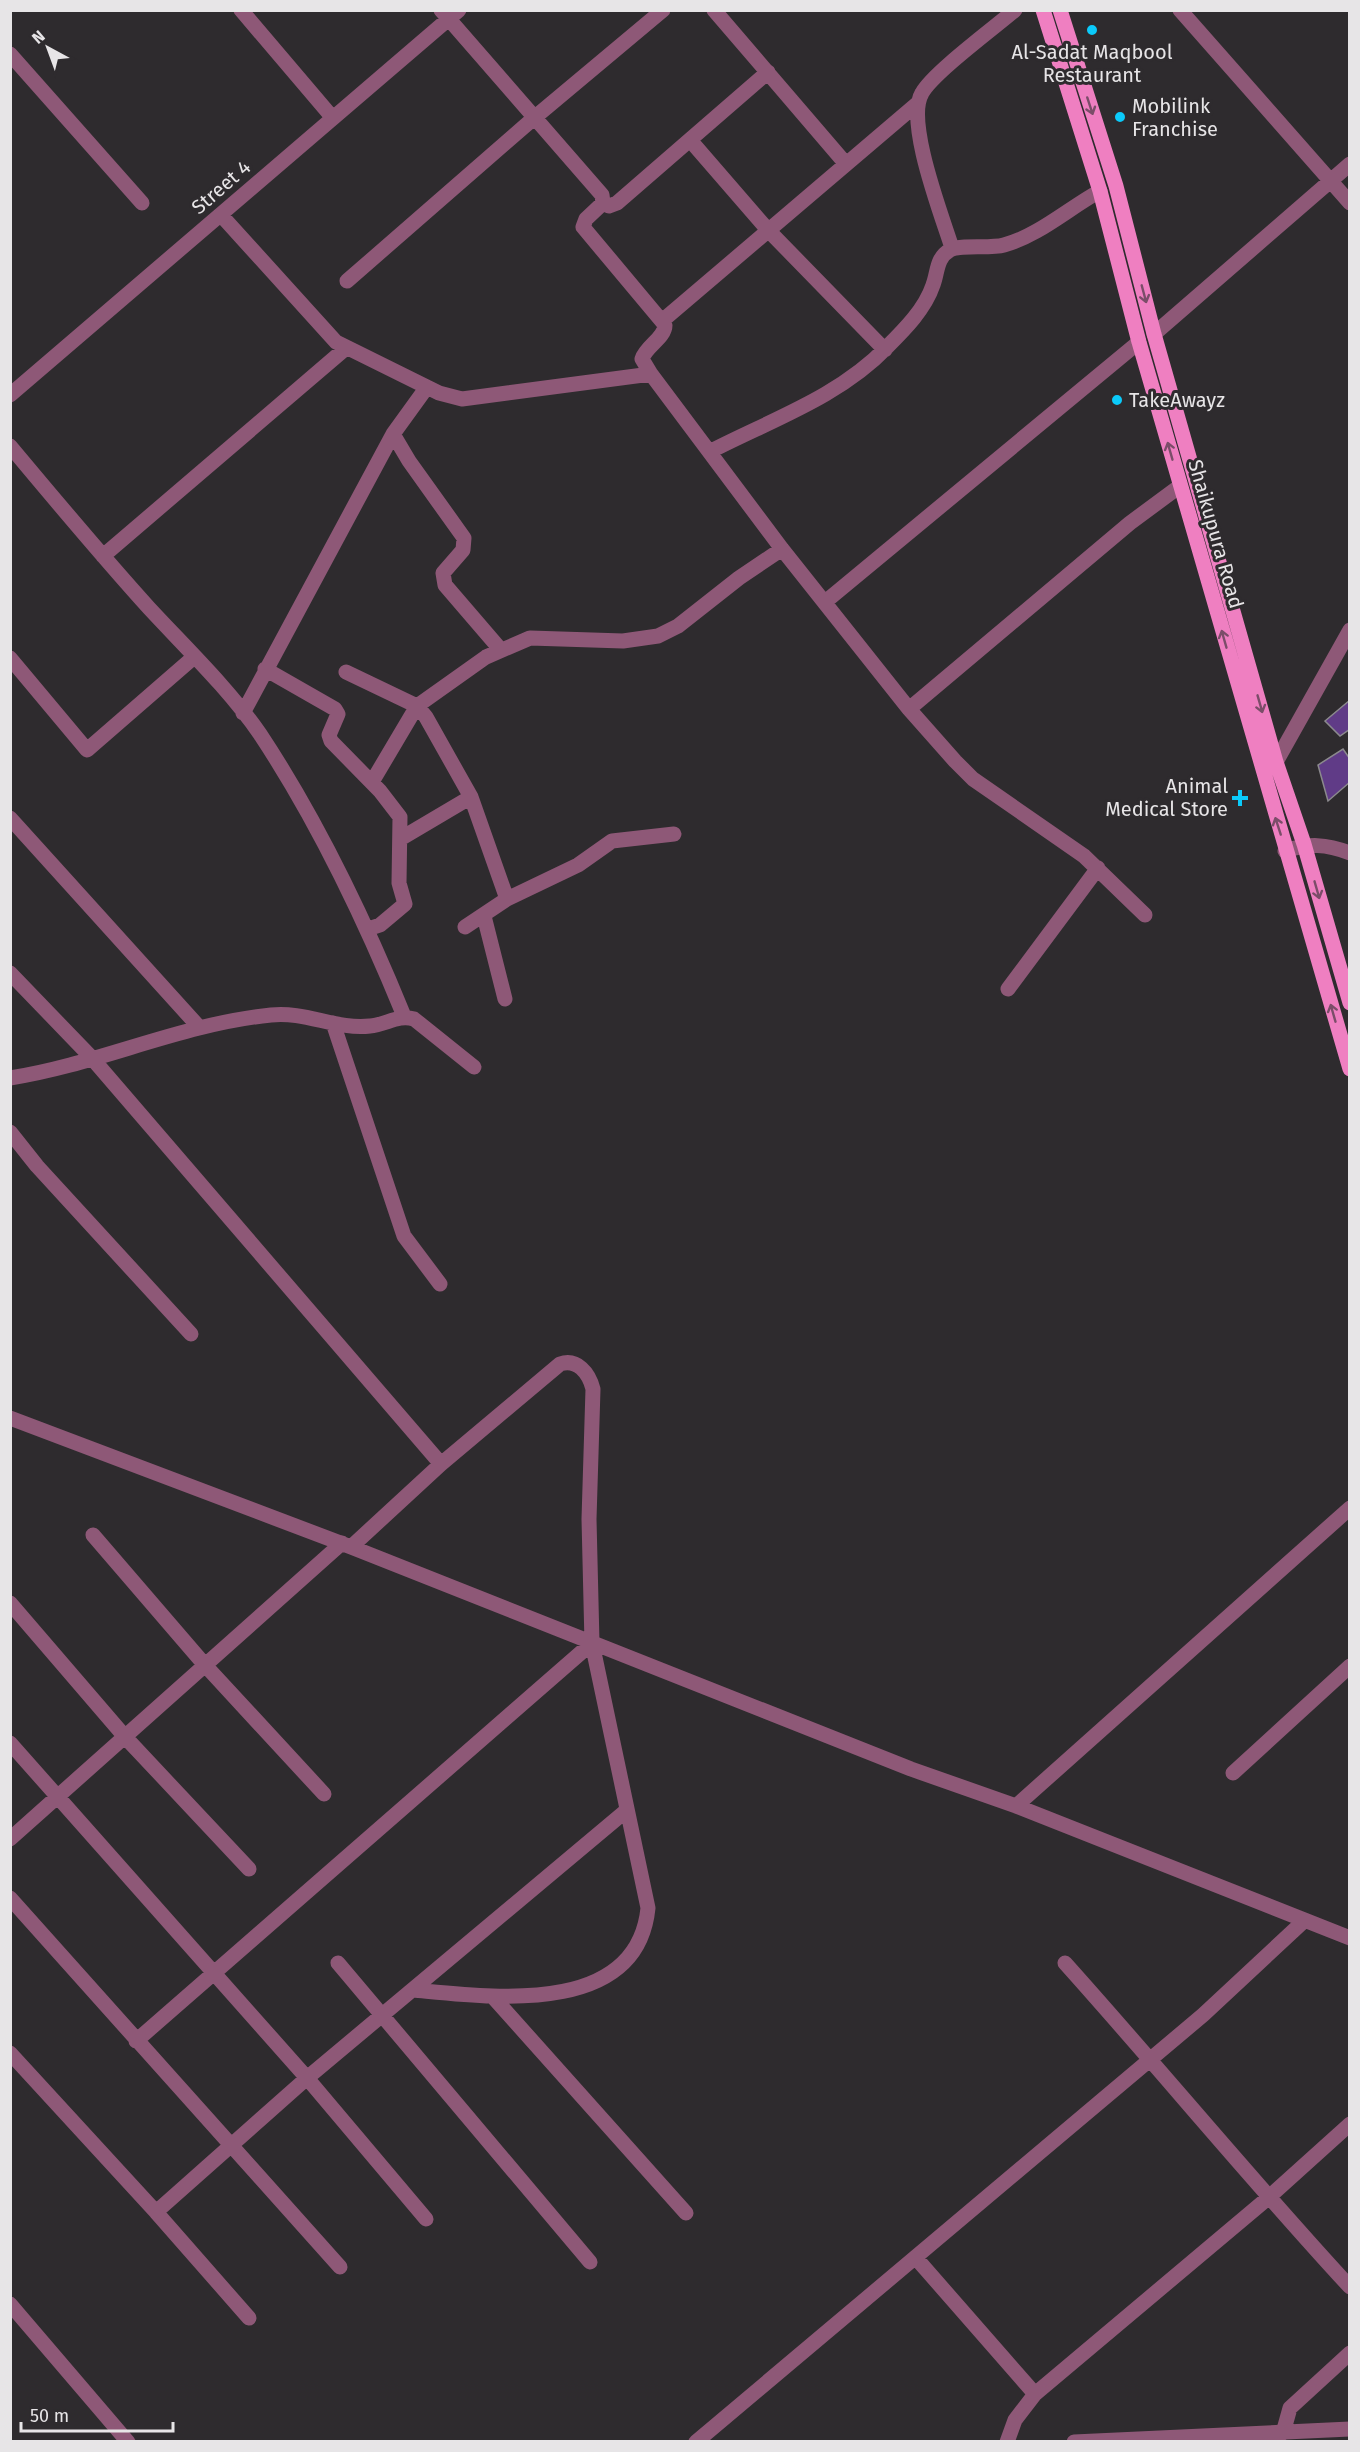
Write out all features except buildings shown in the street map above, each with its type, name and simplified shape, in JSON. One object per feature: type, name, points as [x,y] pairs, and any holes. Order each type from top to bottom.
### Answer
[{"type":"main road","name":"Shaikupura Road","points":[[1043,10],[1100,191],[1138,342],[1350,1069]]},
{"type":"main road","name":"Shaikupura Road","points":[[1060,10],[1116,186],[1154,334],[1276,762],[1304,844],[1350,1003]]},
{"type":"street","points":[[241,10],[332,117]]},
{"type":"street","points":[[347,281],[534,118],[663,10]]},
{"type":"street","points":[[714,10],[846,164]]},
{"type":"street","points":[[952,248],[925,160],[919,126],[918,103],[922,92],[938,75],[1015,10]]},
{"type":"street","points":[[1180,10],[1350,203]]},
{"type":"street","points":[[449,14],[534,118],[602,195],[603,203]]},
{"type":"street","name":"Street 4","points":[[10,395],[221,215],[449,14]]},
{"type":"street","points":[[10,54],[142,203]]},
{"type":"street","points":[[603,203],[609,206],[617,203],[768,72]]},
{"type":"street","points":[[662,321],[918,103]]},
{"type":"street","points":[[690,140],[768,230],[885,350]]},
{"type":"street","points":[[1154,334],[1350,165]]},
{"type":"street","points":[[711,451],[766,426],[845,382],[885,350],[919,312],[930,294],[941,257],[952,248],[982,249],[1005,245],[1029,234],[1100,191]]},
{"type":"street","points":[[603,203],[583,223],[585,231],[662,321],[665,330],[646,350],[642,359],[782,549],[909,709],[973,779],[1098,868],[1145,915]]},
{"type":"street","points":[[221,215],[326,333],[346,348],[451,398],[462,399],[651,374]]},
{"type":"street","points":[[825,602],[1138,342]]},
{"type":"street","points":[[102,556],[346,348]]},
{"type":"street","points":[[243,712],[264,669],[393,434],[427,387]]},
{"type":"street","points":[[393,434],[409,461],[464,538],[462,550],[443,573],[445,585],[500,650]]},
{"type":"street","points":[[10,446],[102,556],[243,712],[288,778],[333,857],[369,929],[404,1016]]},
{"type":"street","points":[[909,709],[1130,523],[1180,486]]},
{"type":"street","points":[[372,782],[417,706],[472,666],[500,650],[530,638],[623,641],[658,636],[678,626],[782,549]]},
{"type":"street","points":[[1276,762],[1350,630]]},
{"type":"street","points":[[10,658],[87,750],[194,657]]},
{"type":"street","points":[[264,669],[335,709],[338,714],[329,735],[331,741],[372,782],[400,817],[399,883],[405,903],[380,925],[369,929]]},
{"type":"street","points":[[346,672],[417,706],[435,730],[471,797],[507,899]]},
{"type":"street","points":[[400,839],[471,797]]},
{"type":"street","points":[[10,818],[199,1027]]},
{"type":"street","points":[[465,927],[507,899],[578,865],[612,841],[674,834]]},
{"type":"street","points":[[1285,850],[1304,844],[1325,845],[1350,853]]},
{"type":"street","points":[[1008,990],[1098,868]]},
{"type":"street","points":[[484,915],[505,999]]},
{"type":"street","points":[[10,973],[91,1057],[441,1464]]},
{"type":"street","points":[[10,1078],[199,1027],[273,1014],[370,1026],[404,1016],[414,1019],[474,1067]]},
{"type":"street","points":[[333,1023],[404,1236],[440,1284]]},
{"type":"street","points":[[10,1132],[37,1166],[191,1334]]},
{"type":"street","points":[[10,1839],[126,1738],[204,1664],[560,1364],[567,1362],[577,1364],[583,1370],[593,1389],[589,1519],[592,1643],[648,1908],[646,1929],[630,1954],[610,1972],[580,1988],[530,1997],[493,1997],[413,1990]]},
{"type":"street","points":[[10,1418],[346,1545],[911,1769],[1016,1806],[1350,1938]]},
{"type":"street","points":[[1016,1806],[1350,1508]]},
{"type":"street","points":[[93,1534],[204,1664],[324,1794]]},
{"type":"street","points":[[10,1603],[126,1738],[249,1869]]},
{"type":"street","points":[[136,2041],[592,1643]]},
{"type":"street","points":[[1233,1773],[1350,1666]]},
{"type":"street","points":[[10,1743],[307,2078],[426,2219]]},
{"type":"street","points":[[156,2212],[307,2078],[627,1810]]},
{"type":"street","points":[[10,1898],[340,2267]]},
{"type":"street","points":[[696,2442],[1203,2015],[1305,1920]]},
{"type":"street","points":[[338,1963],[590,2262]]},
{"type":"street","points":[[1065,1963],[1151,2058],[1268,2198],[1350,2287]]},
{"type":"street","points":[[493,1997],[686,2213]]},
{"type":"street","points":[[10,2053],[156,2212],[249,2318]]},
{"type":"street","points":[[1007,2442],[1014,2420],[1035,2394],[1268,2198],[1350,2124]]},
{"type":"street","points":[[916,2258],[1035,2394]]},
{"type":"street","points":[[10,2304],[128,2442]]},
{"type":"street","points":[[1283,2433],[1290,2408],[1350,2353]]},
{"type":"street","points":[[1074,2442],[1350,2429]]},
{"type":"place","name":"Al-Sadat Maqbool Restaurant","points":[[1092,30]]},
{"type":"place","name":"Mobilink Franchise","points":[[1120,117]]},
{"type":"place","name":"TakeAwayz","points":[[1117,400]]},
{"type":"place","name":"Animal Medical Store","points":[[1240,798]]}]
